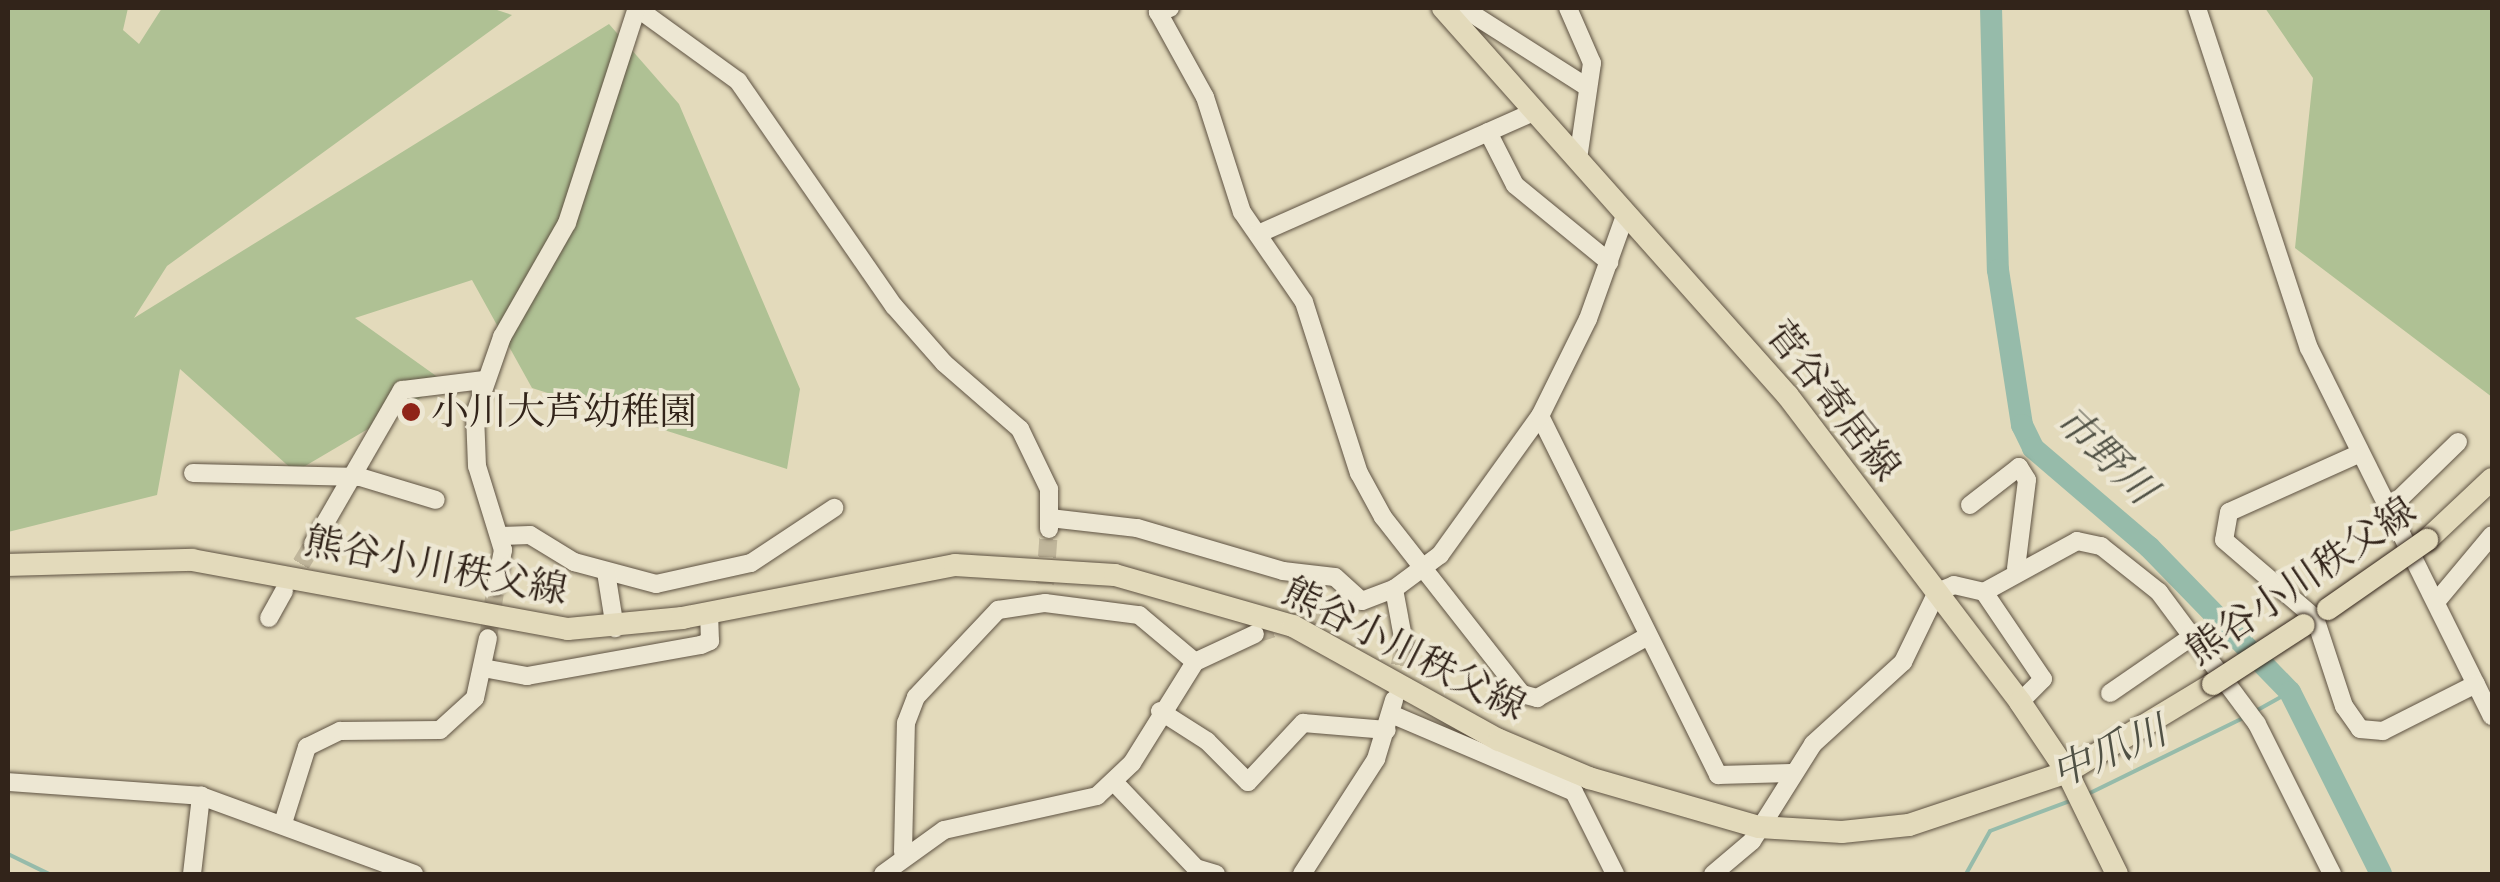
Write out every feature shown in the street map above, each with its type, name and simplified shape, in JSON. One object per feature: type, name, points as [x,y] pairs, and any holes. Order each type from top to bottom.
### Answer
[{"type":"main road","name":"菅谷寄居線","points":[[1450,8],[1788,396],[2020,702],[2067,772],[2117,874]]},
{"type":"main road","name":"熊谷小川秩父線","points":[[8,564],[192,560],[292,574],[522,626],[614,628],[956,565],[1115,575],[1264,615],[1499,740],[1660,802],[1759,827],[1909,825],[2067,772],[2316,617],[2427,540],[2492,479]]},
{"type":"street","points":[[496,586],[501,536],[477,466],[483,380],[567,223],[637,8],[738,81],[894,306],[954,373],[1020,429],[1049,489],[1049,524],[1137,528],[1283,571],[1335,577],[1362,601],[1394,589],[1425,568],[1488,496],[1540,416],[1609,262],[1626,213]]},
{"type":"street","points":[[1170,8],[1158,12],[1205,97],[1242,212],[1304,302],[1370,498],[1531,698],[1648,636]]},
{"type":"street","points":[[1450,8],[1587,87]]},
{"type":"street","points":[[1568,8],[1588,44],[1578,159]]},
{"type":"street","points":[[2197,8],[2309,348],[2356,455],[2436,602],[2492,716]]},
{"type":"street","points":[[1258,234],[1536,111]]},
{"type":"street","points":[[1488,132],[1514,185],[1609,262]]},
{"type":"street","points":[[313,544],[402,390],[483,380]]},
{"type":"street","points":[[1540,416],[1718,775],[1790,773]]},
{"type":"street","points":[[2386,511],[2458,442]]},
{"type":"street","points":[[2356,455],[2229,512],[2224,540],[2316,617],[2344,706],[2360,729],[2382,731],[2476,684]]},
{"type":"street","points":[[1970,505],[2019,468],[2028,480],[2016,568]]},
{"type":"street","points":[[193,473],[354,477],[436,500]]},
{"type":"street","points":[[501,536],[530,535],[606,572],[656,584],[736,569],[834,508]]},
{"type":"street","points":[[2436,602],[2492,535]]},
{"type":"street","points":[[1984,592],[2016,568],[2068,543],[2092,542],[2160,592],[2256,724],[2332,874]]},
{"type":"street","points":[[606,572],[614,628]]},
{"type":"street","points":[[1713,874],[1759,827],[1790,773],[1903,662],[1937,592],[1954,584],[1984,592],[2042,679],[2020,702]]},
{"type":"street","points":[[1394,589],[1404,644]]},
{"type":"street","points":[[269,618],[284,591]]},
{"type":"street","points":[[903,852],[906,723],[926,678],[998,610],[1045,593],[1140,615],[1196,662]]},
{"type":"street","points":[[483,668],[527,676],[700,645],[710,641],[709,612]]},
{"type":"street","points":[[883,874],[903,852],[944,830],[1084,801],[1115,783],[1160,710],[1196,662],[1255,634]]},
{"type":"street","points":[[2110,692],[2192,636]]},
{"type":"street","points":[[283,823],[299,764],[320,736],[440,730],[475,698],[488,638]]},
{"type":"street","points":[[1160,710],[1207,741],[1248,782],[1303,723],[1390,715],[1574,792],[1615,874]]},
{"type":"street","points":[[1302,874],[1390,715]]},
{"type":"street","points":[[8,782],[202,796],[414,874]]},
{"type":"street","points":[[1115,783],[1196,868],[1216,874]]},
{"type":"street","points":[[192,874],[202,796]]},
{"type":"green space","points":[[8,8],[128,8],[123,30],[139,44],[162,8],[491,8],[512,15],[167,266],[134,318],[609,24],[679,104],[800,389],[787,469],[532,388],[472,280],[355,318],[446,383],[295,472],[180,369],[157,495],[8,532]]},
{"type":"green space","points":[[2265,8],[2492,8],[2492,397],[2295,248],[2313,78]]},
{"type":"waterway","name":"市野川","points":[[1991,8],[1998,270],[2022,425],[2033,448],[2149,547],[2290,692],[2381,874]]},
{"type":"waterway","name":"中爪川","points":[[2254,712],[2290,692]]},
{"type":"waterway","name":"中爪川","points":[[2088,794],[2245,717]]},
{"type":"waterway","name":"中爪川","points":[[1966,874],[1990,831],[2070,801]]},
{"type":"waterway","name":"中爪川","points":[[8,854],[49,874]]},
{"type":"tunnel","points":[[1045,584],[1049,529]]},
{"type":"tunnel","points":[[287,587],[313,544]]},
{"type":"tunnel","points":[[488,638],[496,586]]},
{"type":"tunnel","points":[[1255,634],[1362,601]]},
{"type":"tunnel","points":[[1395,692],[1404,643]]},
{"type":"place","name":"小川大芦幼稚園","points":[[411,412]]}]
